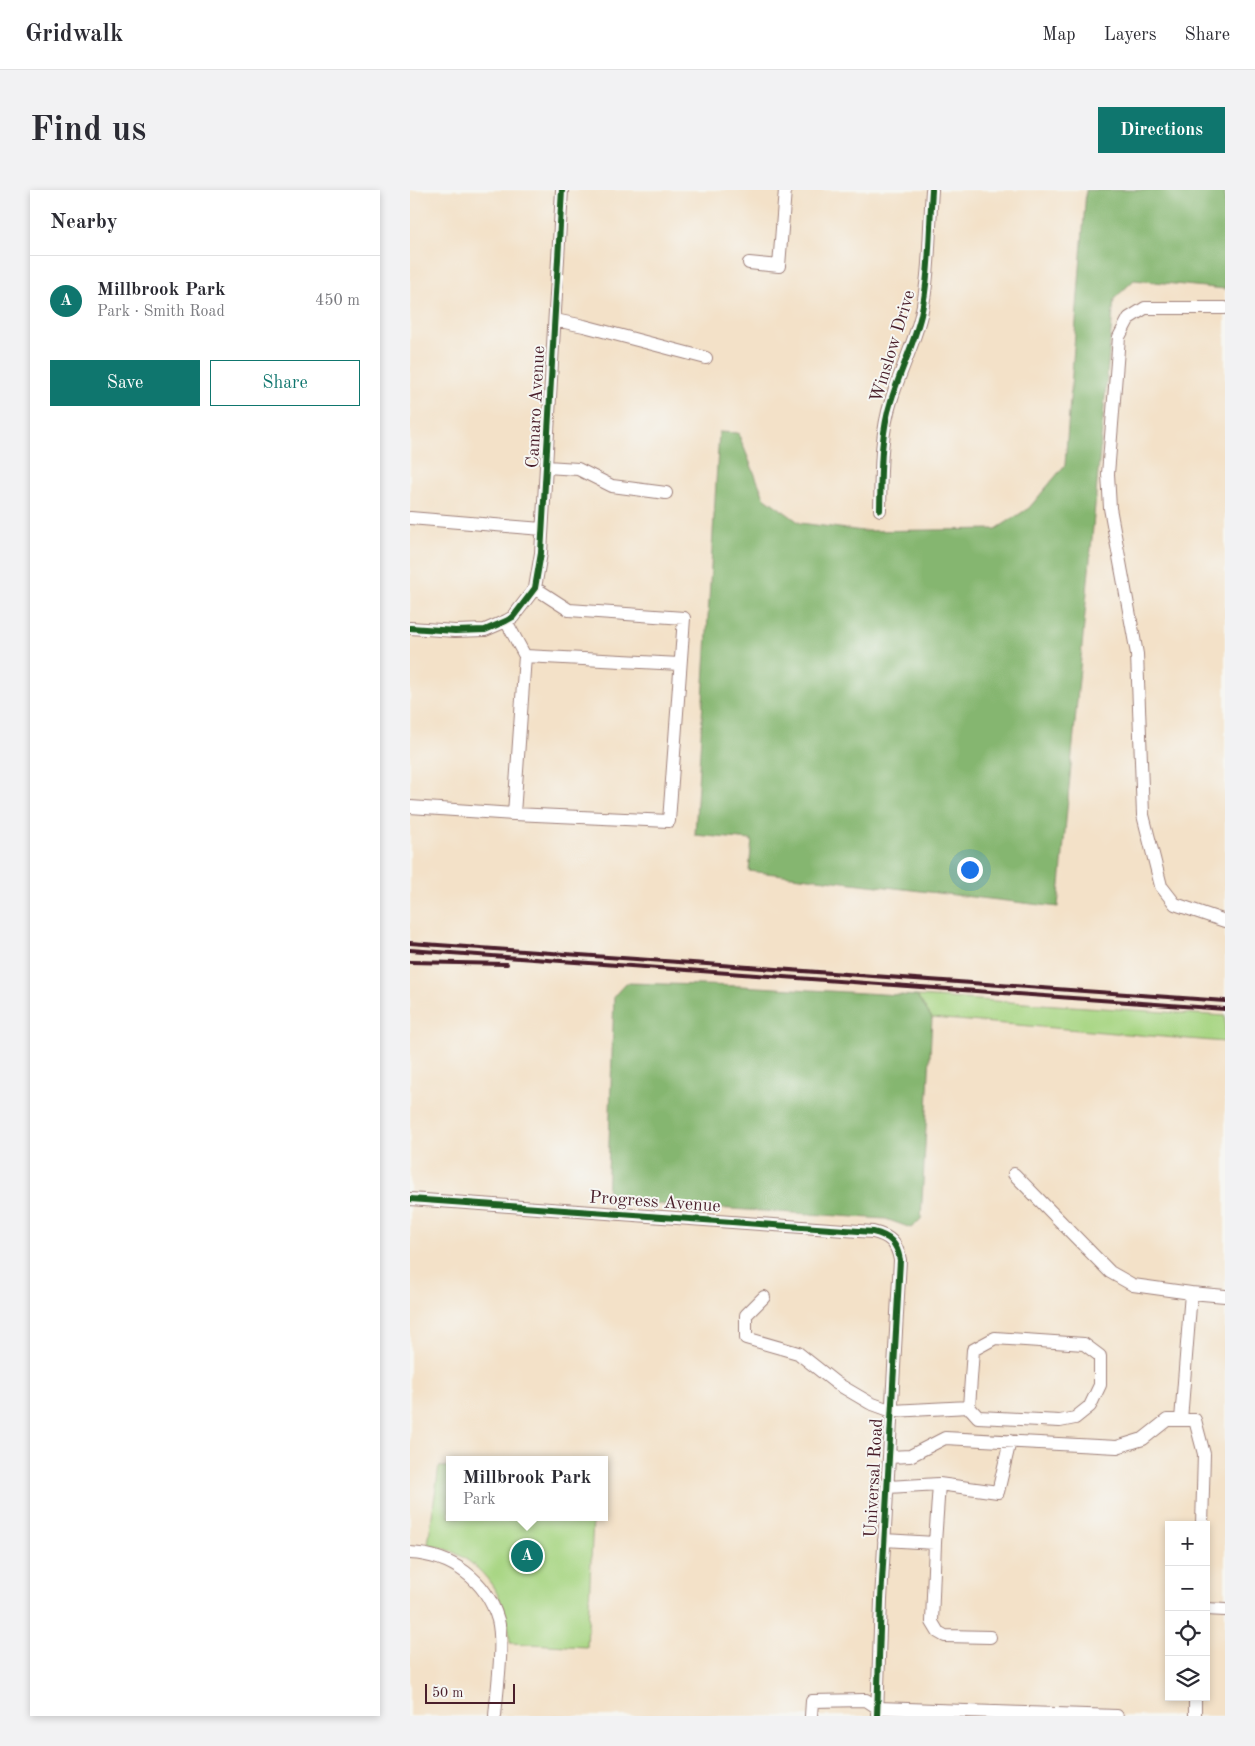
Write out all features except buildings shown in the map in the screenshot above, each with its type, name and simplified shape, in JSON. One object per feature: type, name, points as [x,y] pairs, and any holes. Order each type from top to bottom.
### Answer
[{"type":"street","name":"Camaro Avenue","points":[[510,619],[535,588],[541,553],[562,190]]},
{"type":"street","points":[[749,263],[779,266],[785,190]]},
{"type":"street","name":"Winslow Drive","points":[[880,510],[886,420],[920,316],[926,284],[932,190]]},
{"type":"street","points":[[1225,308],[1145,308],[1129,318],[1119,337],[1108,474],[1110,508],[1137,654],[1143,815],[1161,886],[1175,904],[1225,921]]},
{"type":"street","points":[[555,320],[706,358]]},
{"type":"street","points":[[546,467],[578,469],[612,486],[666,493]]},
{"type":"street","points":[[410,518],[542,528]]},
{"type":"street","points":[[410,807],[669,821],[684,618],[569,610],[535,588]]},
{"type":"street","points":[[410,628],[455,631],[485,630],[510,619],[525,656],[514,814]]},
{"type":"street","points":[[525,656],[680,664]]},
{"type":"street","points":[[1014,1174],[1110,1272],[1133,1285],[1225,1296]]},
{"type":"street","name":"Progress Avenue","points":[[410,1199],[873,1232],[885,1234],[894,1243]]},
{"type":"street","name":"Universal Road","points":[[877,1712],[884,1540],[900,1260],[894,1243]]},
{"type":"street","points":[[1181,1420],[1191,1293]]},
{"type":"street","points":[[764,1297],[746,1315],[746,1338],[798,1353],[836,1383],[870,1403],[892,1411],[969,1407],[978,1416],[1060,1421],[1075,1418],[1090,1406],[1100,1386],[1100,1356],[1084,1344],[995,1338],[973,1350],[969,1407]]},
{"type":"street","points":[[889,1457],[910,1456],[945,1438],[1117,1447],[1143,1439],[1167,1420],[1195,1420],[1204,1454],[1202,1521]]},
{"type":"street","points":[[888,1488],[939,1484],[998,1492],[1010,1442]]},
{"type":"street","points":[[939,1484],[932,1622],[938,1632],[945,1636],[990,1637]]},
{"type":"street","points":[[884,1540],[935,1543]]},
{"type":"street","points":[[410,1553],[423,1554],[448,1561],[463,1569],[476,1581],[489,1598],[498,1621],[500,1644],[495,1716]]},
{"type":"street","points":[[1210,1609],[1225,1610]]},
{"type":"street","points":[[811,1716],[812,1700],[866,1700],[877,1712],[1117,1716]]},
{"type":"street","points":[[1195,1701],[1195,1716]]},
{"type":"green space","points":[[1086,190],[1225,190],[1225,289],[1134,280],[1114,299],[1058,907],[749,871],[752,840],[695,835],[719,432],[738,433],[764,497],[800,523],[863,531],[996,529],[1029,508],[1065,465]]},
{"type":"green space","points":[[626,983],[740,986],[917,996],[932,1018],[921,1219],[911,1228],[886,1219],[607,1201],[614,996]]},
{"type":"green space","points":[[917,996],[1225,1016],[1225,1042],[932,1018]]},
{"type":"green space","points":[[439,1467],[446,1467],[446,1521],[593,1521],[587,1647],[510,1643],[504,1608],[497,1593],[487,1579],[475,1566],[461,1556],[428,1544]]},
{"type":"railway","points":[[410,943],[1225,1001]]},
{"type":"railway","points":[[410,950],[1225,1009]]},
{"type":"railway","points":[[410,962],[507,964]]},
{"type":"cycle path","points":[[410,628],[455,631],[485,630],[513,617],[535,588],[541,553],[562,190]]},
{"type":"cycle path","points":[[880,510],[882,455],[887,414],[918,326],[924,300],[928,268],[932,190]]},
{"type":"cycle path","points":[[410,1199],[873,1232],[892,1241],[897,1249],[900,1260],[881,1600],[877,1716]]},
{"type":"place","name":"Millbrook Park","points":[[527,1556]]}]
